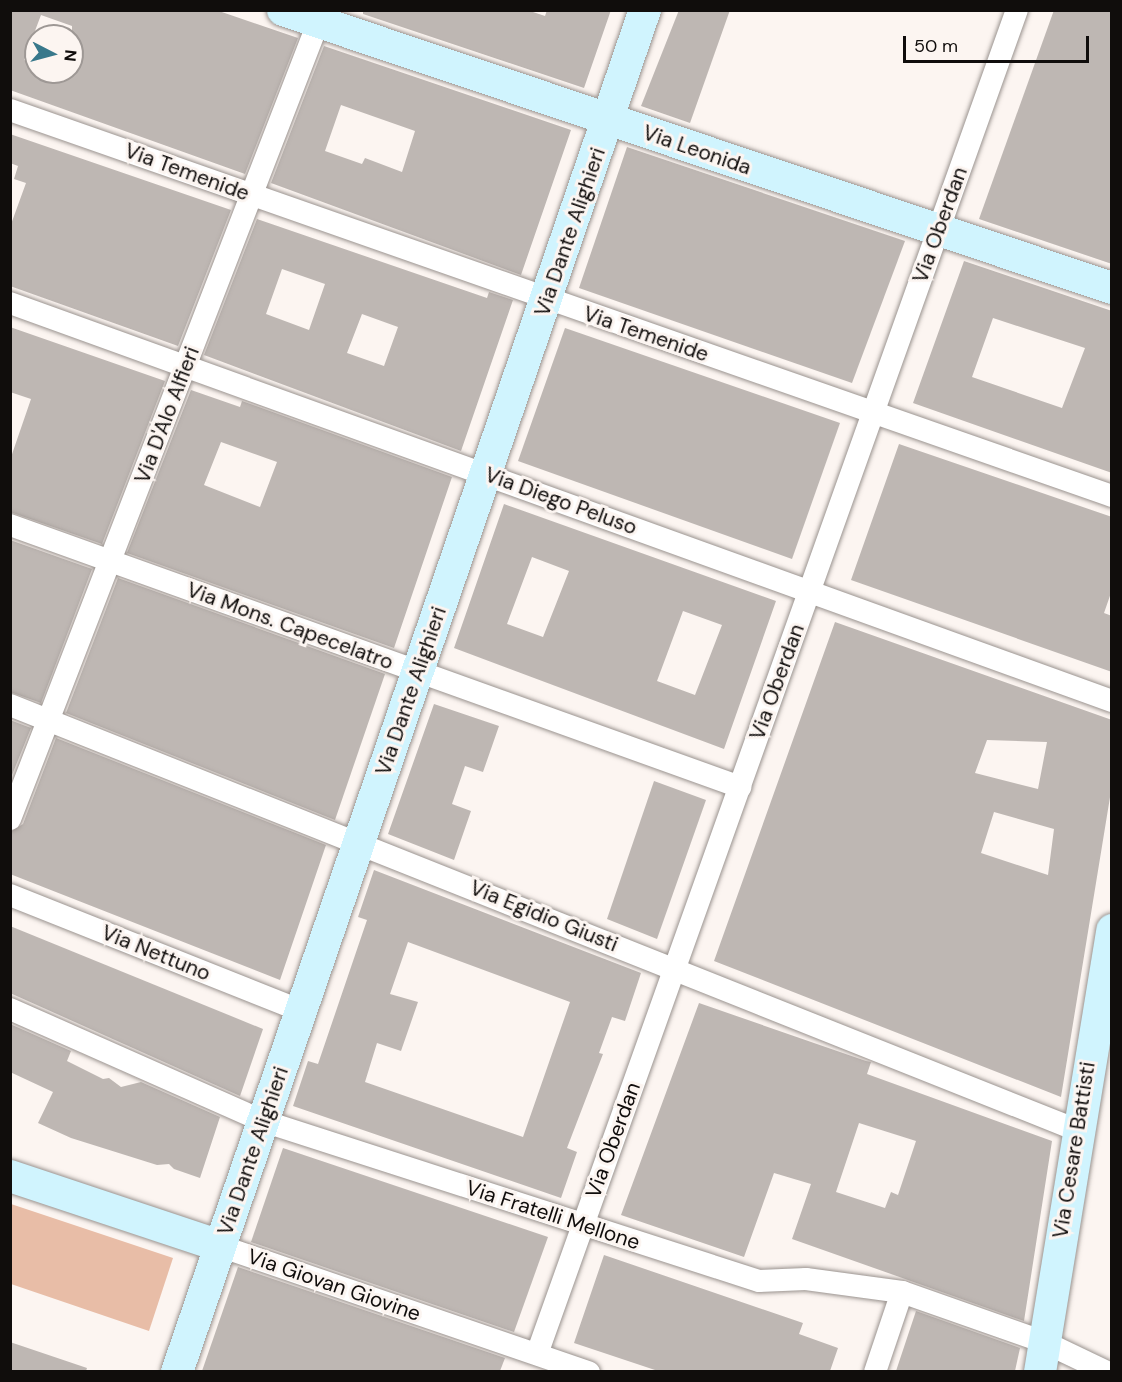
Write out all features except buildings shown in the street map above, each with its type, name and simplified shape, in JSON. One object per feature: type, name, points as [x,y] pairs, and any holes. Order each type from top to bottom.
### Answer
[{"type":"street","name":"Via Leonida","points":[[283,10],[321,17],[608,120],[1112,288]]},
{"type":"street","name":"Via Dante Alighieri","points":[[177,1371],[645,10]]},
{"type":"street","name":"Via Oberdan","points":[[537,1354],[1017,10]]},
{"type":"street","name":"Via D'Alo Alfieri","points":[[10,819],[321,17]]},
{"type":"street","name":"Via Temenide","points":[[10,110],[546,300],[1112,496]]},
{"type":"street","name":"Via Diego Peluso","points":[[10,303],[1112,700]]},
{"type":"street","name":"Via Mons. Capecelatro","points":[[10,525],[740,787]]},
{"type":"street","name":"Via Egidio Giusti","points":[[10,705],[1077,1130]]},
{"type":"street","name":"Via Nettuno","points":[[10,895],[301,1011]]},
{"type":"street","name":"Via Cesare Battisti","points":[[1042,1357],[1077,1130],[1102,1042],[1112,930]]},
{"type":"street","name":"Via Fratelli Mellone","points":[[10,1010],[263,1121],[759,1281],[806,1279],[902,1292],[1042,1357],[1107,1371]]},
{"type":"street","name":"Via Giovan Giovine","points":[[10,1176],[589,1371]]},
{"type":"street","points":[[875,1371],[902,1292]]},
{"type":"shaded area","points":[[11,1204],[173,1258],[149,1331],[11,1284]]}]
